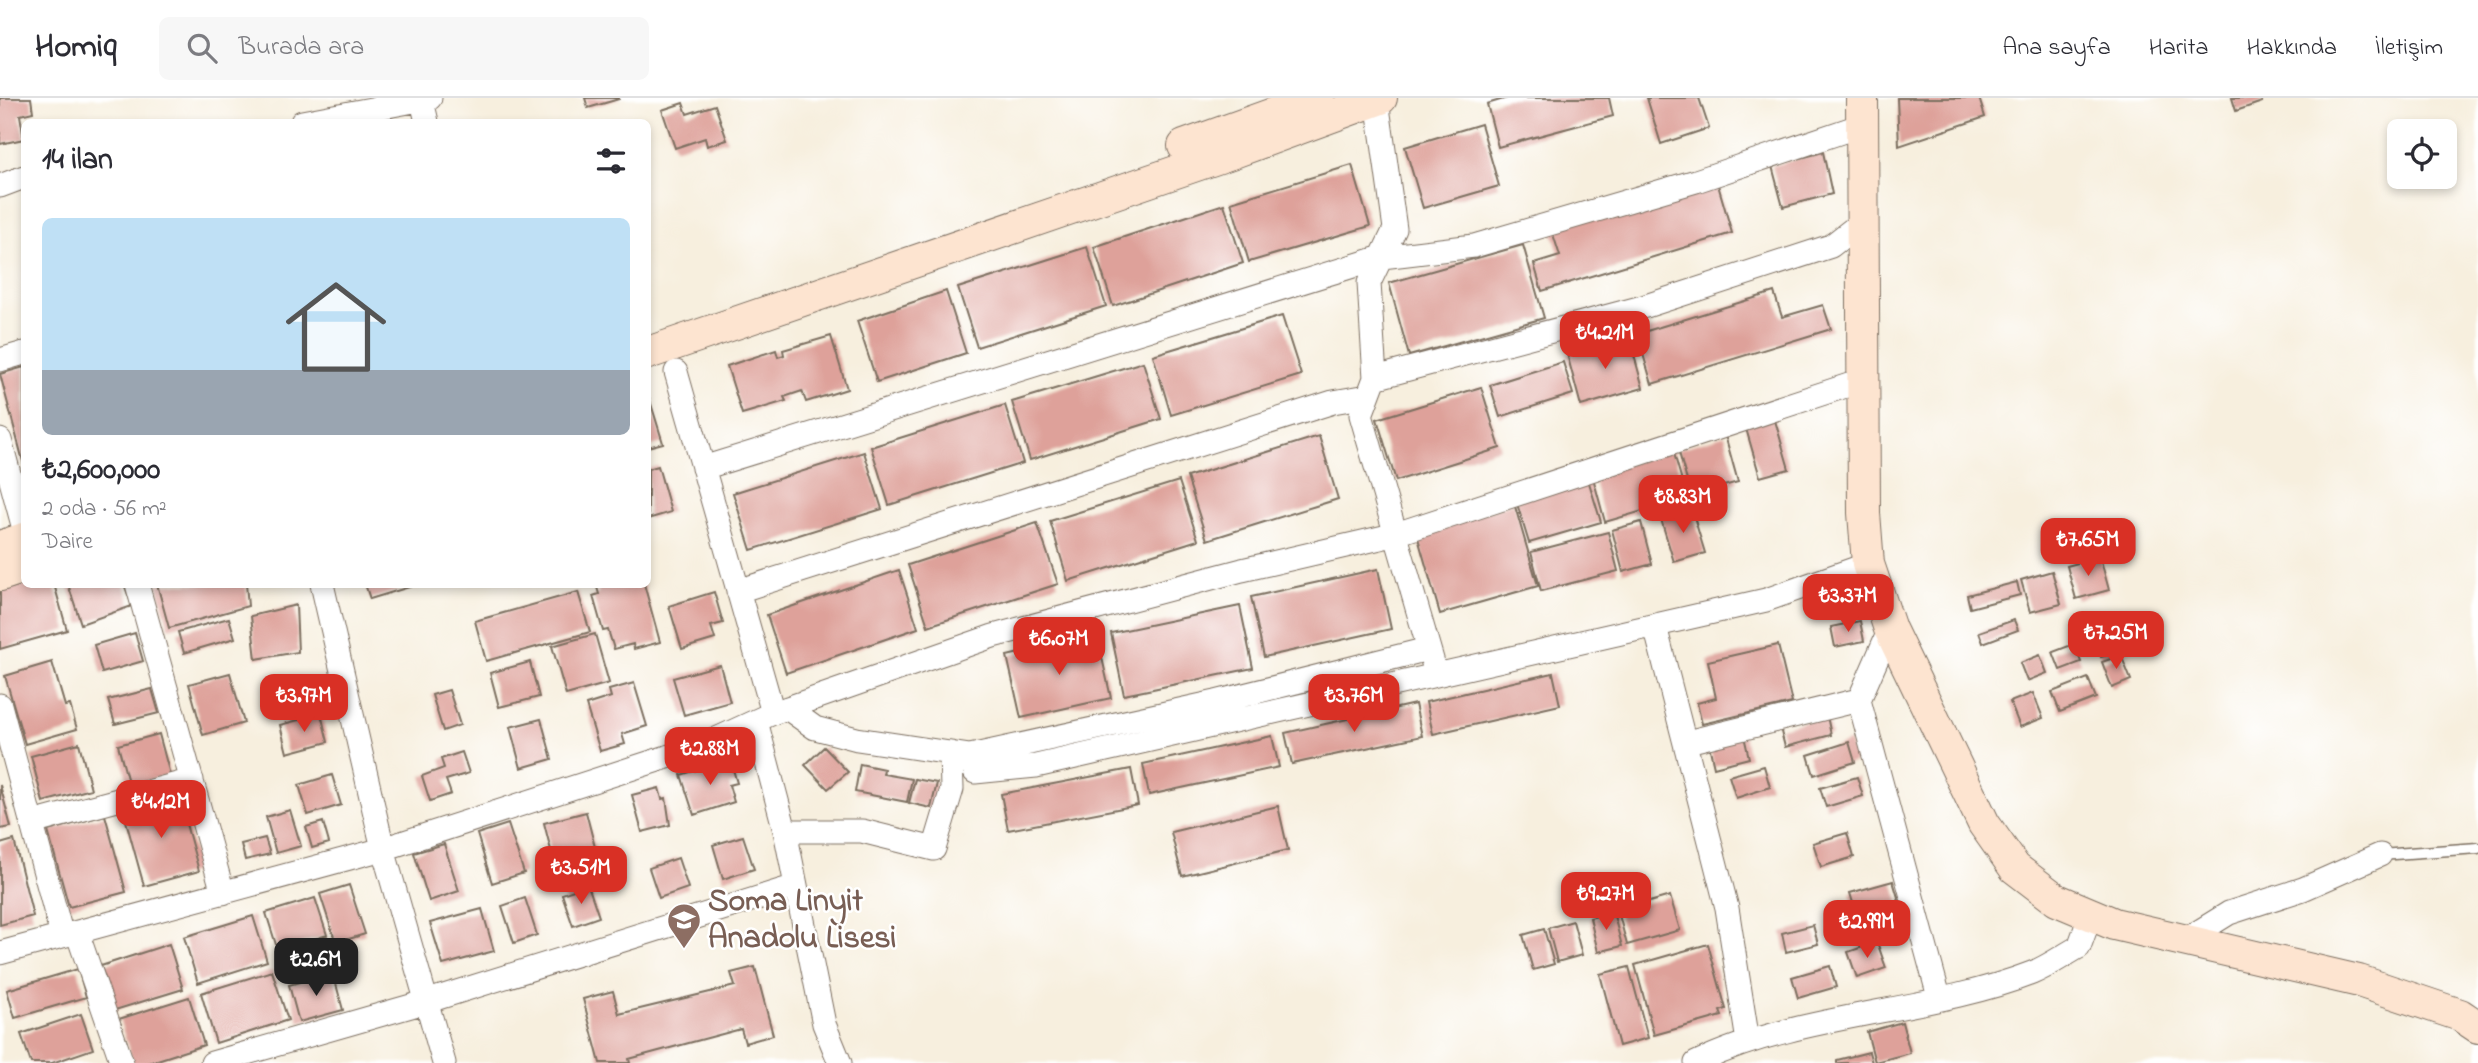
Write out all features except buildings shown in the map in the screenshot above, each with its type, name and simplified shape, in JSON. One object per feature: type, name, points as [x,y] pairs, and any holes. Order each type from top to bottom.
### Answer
[{"type":"main road","points":[[651,329],[1118,170],[1318,98]]},
{"type":"main road","points":[[651,352],[1379,99]]},
{"type":"main road","points":[[1862,112],[1868,564],[1890,629],[1984,824],[2015,868],[2057,900],[2091,914],[2114,923],[2359,981],[2460,1015],[2478,1027]]},
{"type":"main road","points":[[0,547],[21,540]]},
{"type":"main road","points":[[0,575],[21,568]]},
{"type":"street","points":[[1379,99],[1395,229],[1369,283],[1372,387],[1361,415],[1393,535],[1437,676]]},
{"type":"street","points":[[327,119],[426,107]]},
{"type":"street","points":[[703,468],[1382,257],[1474,246],[1696,181],[1862,112]]},
{"type":"street","points":[[0,186],[21,178]]},
{"type":"street","points":[[738,591],[1333,402],[1372,387],[1659,302],[1832,246],[1863,221]]},
{"type":"street","points":[[0,360],[21,353]]},
{"type":"street","points":[[676,372],[772,714],[785,831],[824,1024],[838,1063]]},
{"type":"street","points":[[0,953],[383,849],[701,746],[772,714],[993,636],[1242,570],[1393,535],[1864,380]]},
{"type":"street","points":[[0,440],[21,518]]},
{"type":"street","points":[[960,755],[975,772],[1037,766],[1766,600],[1868,564]]},
{"type":"street","points":[[138,588],[223,893]]},
{"type":"street","points":[[323,588],[383,849],[444,1063]]},
{"type":"street","points":[[1655,626],[1687,742],[1727,908],[1748,1042]]},
{"type":"street","points":[[1890,629],[1858,700],[1940,997]]},
{"type":"street","points":[[772,714],[857,739],[960,755],[1216,702],[1428,649]]},
{"type":"street","points":[[1687,742],[1858,700]]},
{"type":"street","points":[[0,705],[32,823],[69,934],[122,1063]]},
{"type":"street","points":[[785,831],[862,831],[934,849],[960,755]]},
{"type":"street","points":[[32,823],[192,780]]},
{"type":"street","points":[[2187,939],[2230,913],[2303,889],[2380,855]]},
{"type":"street","points":[[212,1063],[425,1002],[796,886]]},
{"type":"street","points":[[1696,1063],[1748,1042],[2034,972],[2079,947],[2091,914]]},
{"type":"lane","points":[[2380,855],[2478,848]]},
{"type":"place","name":"Soma Linyit Anadolu Lisesi","points":[[684,950]]}]
